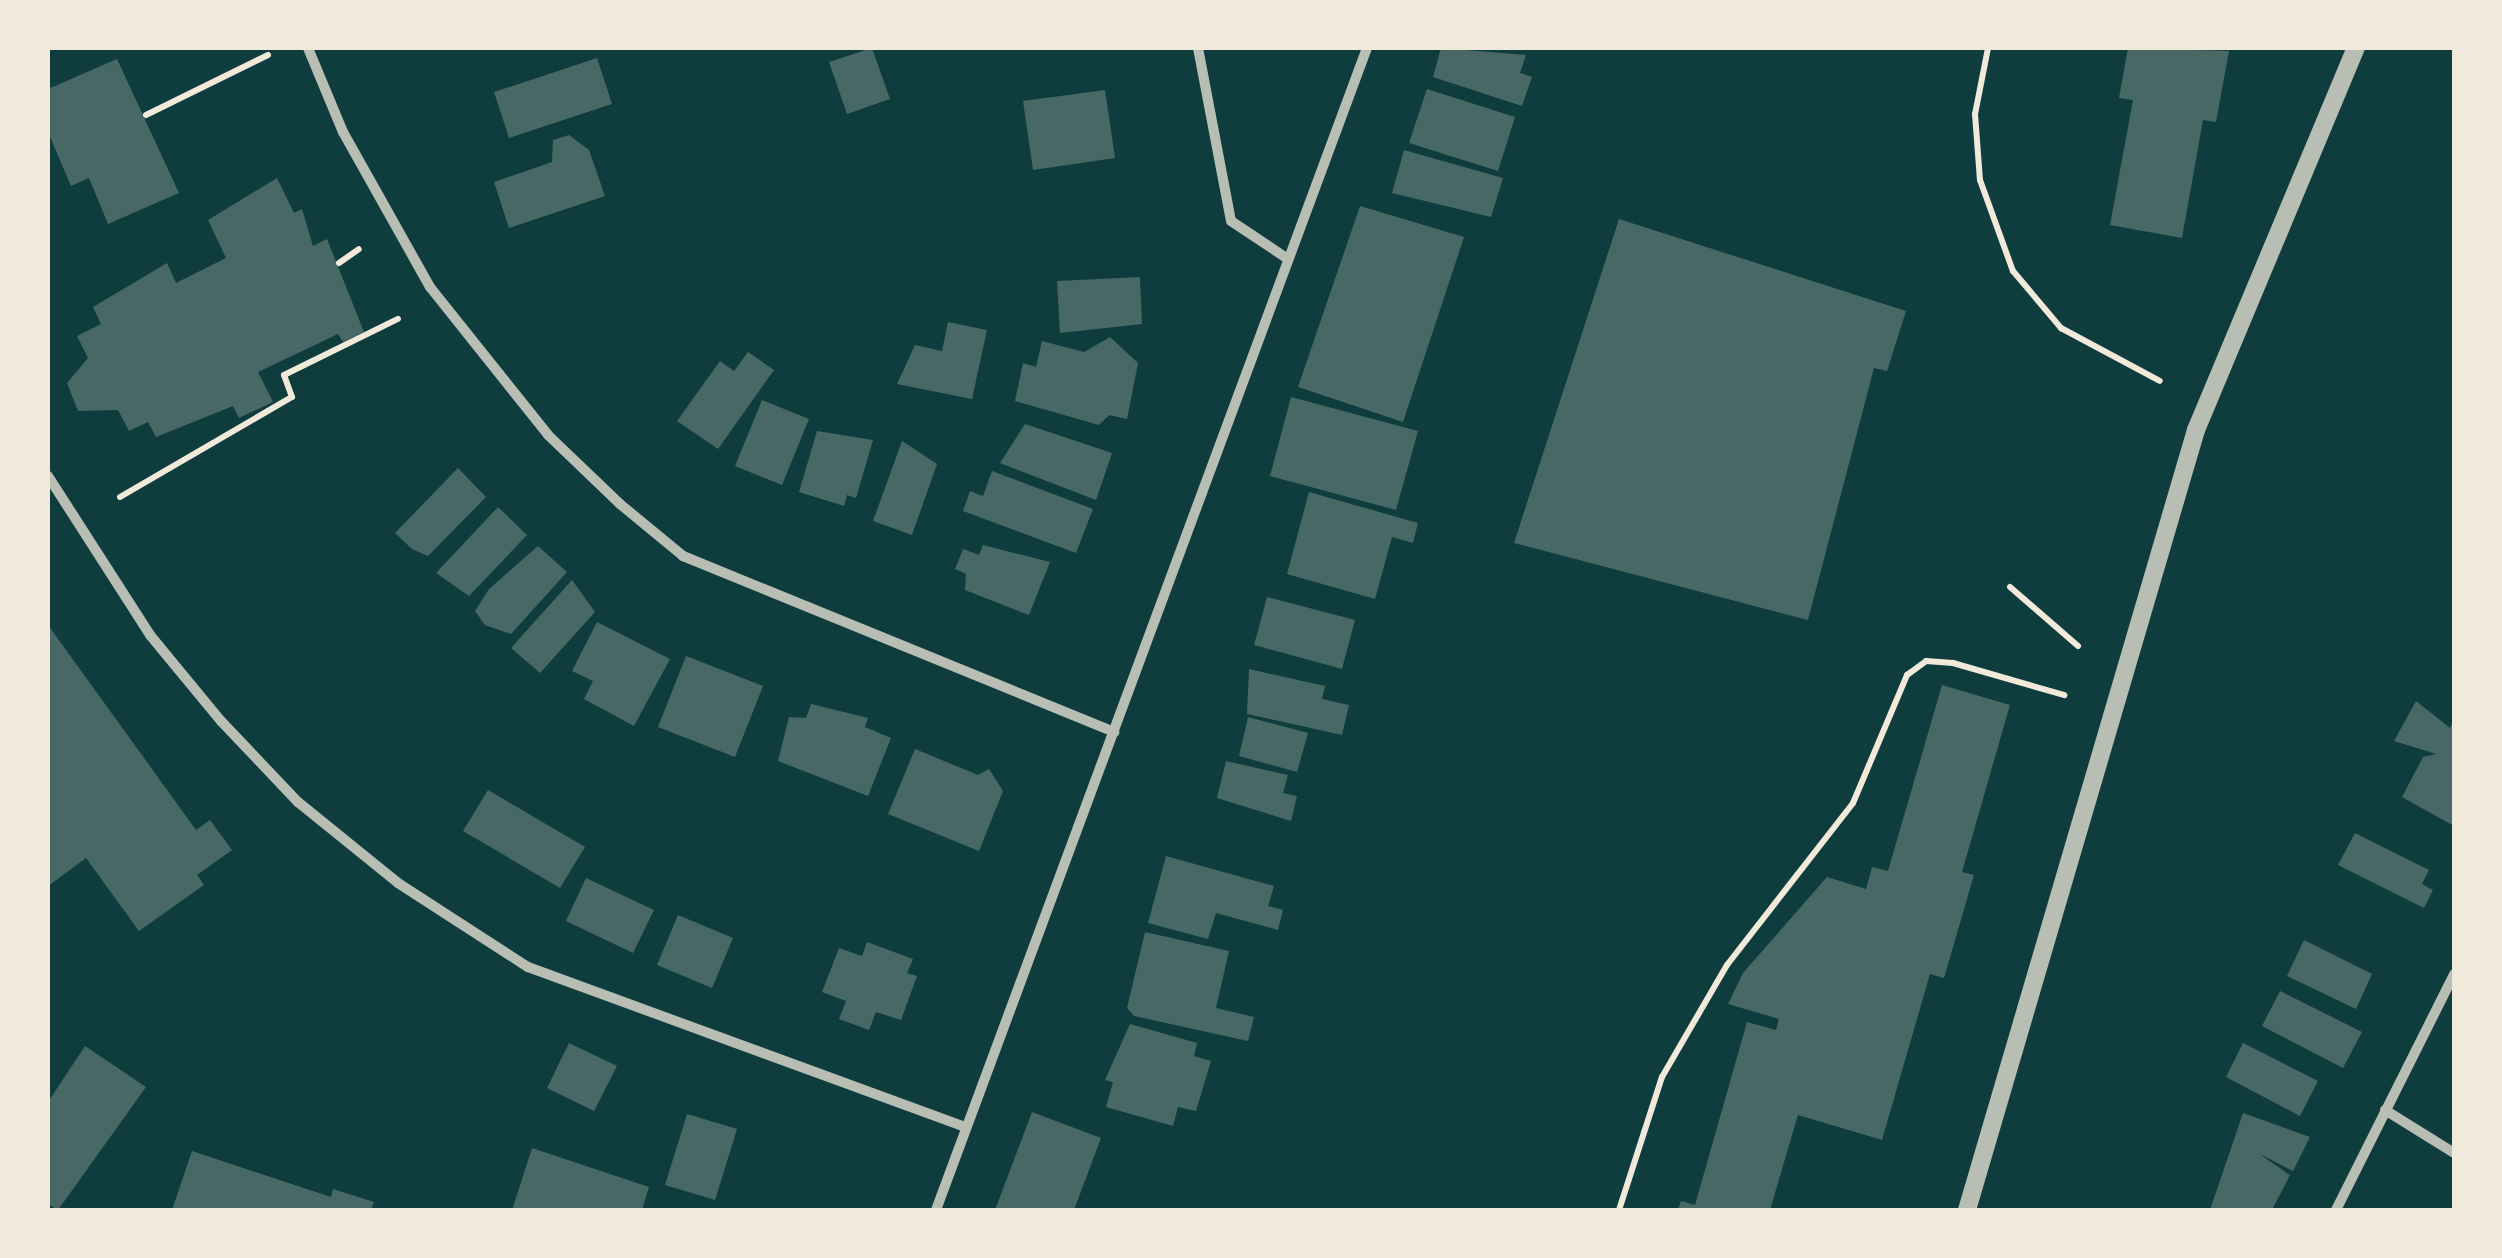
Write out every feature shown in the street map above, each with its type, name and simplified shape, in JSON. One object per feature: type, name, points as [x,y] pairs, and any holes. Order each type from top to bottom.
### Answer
[{"type":"street","points":[[308,48],[343,132],[430,287],[548,435],[620,504],[683,556],[1115,732]]},
{"type":"street","points":[[1198,48],[1232,220],[1285,257]]},
{"type":"street","points":[[936,1210],[1115,732],[1285,257],[1367,48]]},
{"type":"street","points":[[1967,1210],[2196,430],[2356,48]]},
{"type":"street","points":[[48,476],[150,635],[221,722],[298,802],[398,884],[528,967],[966,1127]]},
{"type":"street","points":[[2336,1210],[2454,974]]},
{"type":"street","points":[[2385,1110],[2454,1153]]},
{"type":"path","points":[[1988,48],[1976,114],[1980,180],[2012,271],[2060,328],[2160,381]]},
{"type":"path","points":[[146,115],[268,55]]},
{"type":"path","points":[[339,263],[359,249]]},
{"type":"path","points":[[120,497],[292,397],[284,375],[398,319]]},
{"type":"path","points":[[2010,587],[2078,646]]},
{"type":"path","points":[[1619,1210],[1662,1076],[1727,966],[1853,802],[1907,675],[1926,662],[1954,663],[2064,695]]},
{"type":"building","points":[[872,48],[890,99],[847,114],[829,62]]},
{"type":"building","points":[[1441,48],[1526,55],[1520,73],[1532,77],[1522,106],[1433,77]]},
{"type":"building","points":[[2128,48],[2229,51],[2216,122],[2203,120],[2182,238],[2110,225],[2133,100],[2119,98]]},
{"type":"building","points":[[597,58],[612,104],[509,138],[494,92]]},
{"type":"building","points":[[117,59],[179,193],[108,224],[89,178],[71,186],[48,132],[48,89]]},
{"type":"building","points":[[1427,89],[1515,117],[1498,171],[1409,143]]},
{"type":"building","points":[[1105,90],[1115,158],[1033,170],[1023,101]]},
{"type":"building","points":[[569,135],[589,150],[605,196],[509,228],[494,182],[552,162],[553,140]]},
{"type":"building","points":[[1404,150],[1503,178],[1491,217],[1392,193]]},
{"type":"building","points":[[277,178],[294,213],[302,209],[313,246],[327,239],[364,332],[343,342],[338,334],[258,372],[273,402],[239,418],[233,406],[156,437],[148,422],[129,431],[118,410],[78,411],[67,383],[88,358],[77,336],[101,324],[93,307],[167,263],[176,283],[226,258],[208,220]]},
{"type":"building","points":[[1360,206],[1464,237],[1403,422],[1298,387]]},
{"type":"building","points":[[1619,219],[1906,311],[1887,371],[1874,368],[1808,620],[1514,543]]},
{"type":"building","points":[[1140,277],[1142,324],[1060,333],[1057,281]]},
{"type":"building","points":[[948,322],[987,330],[972,399],[897,384],[915,345],[942,351]]},
{"type":"building","points":[[1110,337],[1138,363],[1127,419],[1109,415],[1099,425],[1015,401],[1023,363],[1036,367],[1042,341],[1084,352]]},
{"type":"building","points":[[748,352],[774,370],[718,449],[677,421],[720,361],[734,371]]},
{"type":"building","points":[[1291,397],[1418,431],[1396,510],[1270,476]]},
{"type":"building","points":[[762,400],[809,419],[782,485],[735,466]]},
{"type":"building","points":[[1025,424],[1112,453],[1096,500],[1000,463]]},
{"type":"building","points":[[817,431],[873,440],[856,498],[847,495],[844,506],[799,492]]},
{"type":"building","points":[[902,441],[937,464],[912,535],[873,521]]},
{"type":"building","points":[[458,468],[486,497],[428,556],[412,549],[395,533]]},
{"type":"building","points":[[992,471],[1093,509],[1076,553],[963,511],[970,491],[983,496]]},
{"type":"building","points":[[1309,492],[1418,523],[1413,543],[1392,537],[1375,599],[1287,574]]},
{"type":"building","points":[[498,507],[527,535],[469,596],[436,573]]},
{"type":"building","points":[[983,545],[1050,562],[1029,615],[965,590],[966,574],[955,569],[963,549],[979,555]]},
{"type":"building","points":[[538,546],[567,572],[511,634],[485,625],[475,611],[489,589]]},
{"type":"building","points":[[572,580],[595,612],[540,673],[511,648]]},
{"type":"building","points":[[1267,597],[1355,620],[1342,669],[1254,645]]},
{"type":"building","points":[[597,622],[670,659],[634,726],[584,699],[593,681],[572,671]]},
{"type":"building","points":[[48,625],[196,830],[210,820],[232,850],[197,875],[204,885],[139,931],[86,858],[48,886]]},
{"type":"building","points":[[686,656],[763,686],[735,757],[658,727]]},
{"type":"building","points":[[1249,669],[1325,686],[1322,699],[1349,705],[1342,735],[1247,714]]},
{"type":"building","points":[[1942,685],[2010,705],[1962,872],[1974,875],[1944,978],[1930,974],[1882,1140],[1798,1115],[1770,1210],[1678,1210],[1681,1201],[1695,1205],[1747,1022],[1776,1030],[1779,1019],[1728,1004],[1743,973],[1827,877],[1866,889],[1872,867],[1888,871]]},
{"type":"building","points":[[2416,701],[2450,728],[2454,719],[2454,826],[2402,797],[2423,757],[2436,754],[2394,741]]},
{"type":"building","points":[[811,704],[868,718],[865,727],[891,738],[868,796],[778,761],[789,717],[806,718]]},
{"type":"building","points":[[1248,717],[1308,733],[1297,772],[1239,756]]},
{"type":"building","points":[[915,749],[978,775],[989,769],[1003,791],[979,851],[888,814]]},
{"type":"building","points":[[1226,761],[1288,775],[1283,793],[1297,796],[1291,821],[1217,798]]},
{"type":"building","points":[[488,790],[585,847],[560,888],[463,831]]},
{"type":"building","points":[[2355,833],[2429,870],[2422,884],[2433,890],[2424,908],[2338,865]]},
{"type":"building","points":[[1166,856],[1274,886],[1268,906],[1283,910],[1278,930],[1216,913],[1208,939],[1148,923]]},
{"type":"building","points":[[586,878],[654,910],[633,953],[566,921]]},
{"type":"building","points":[[678,915],[733,938],[712,988],[657,965]]},
{"type":"building","points":[[1145,932],[1229,951],[1216,1008],[1254,1017],[1248,1041],[1134,1016],[1127,1008]]},
{"type":"building","points":[[2304,940],[2372,974],[2356,1009],[2287,976]]},
{"type":"building","points":[[867,942],[913,959],[907,973],[917,976],[901,1020],[876,1012],[869,1030],[839,1019],[846,1001],[822,992],[839,948],[862,956]]},
{"type":"building","points":[[2280,991],[2362,1032],[2343,1068],[2262,1026]]},
{"type":"building","points":[[1130,1024],[1197,1043],[1194,1056],[1211,1061],[1196,1111],[1178,1107],[1173,1126],[1106,1107],[1113,1082],[1105,1080]]},
{"type":"building","points":[[569,1043],[617,1066],[594,1111],[547,1088]]},
{"type":"building","points":[[2243,1043],[2318,1081],[2300,1116],[2226,1077]]},
{"type":"building","points":[[85,1046],[146,1087],[58,1210],[48,1204],[48,1102]]},
{"type":"building","points":[[1032,1112],[1101,1138],[1074,1210],[995,1210]]},
{"type":"building","points":[[2243,1113],[2310,1137],[2293,1171],[2258,1153],[2290,1175],[2272,1210],[2210,1210]]},
{"type":"building","points":[[687,1114],[737,1129],[715,1200],[665,1185]]},
{"type":"building","points":[[532,1148],[649,1187],[642,1210],[512,1210]]},
{"type":"building","points":[[192,1151],[331,1197],[333,1189],[374,1202],[371,1210],[172,1210]]}]
